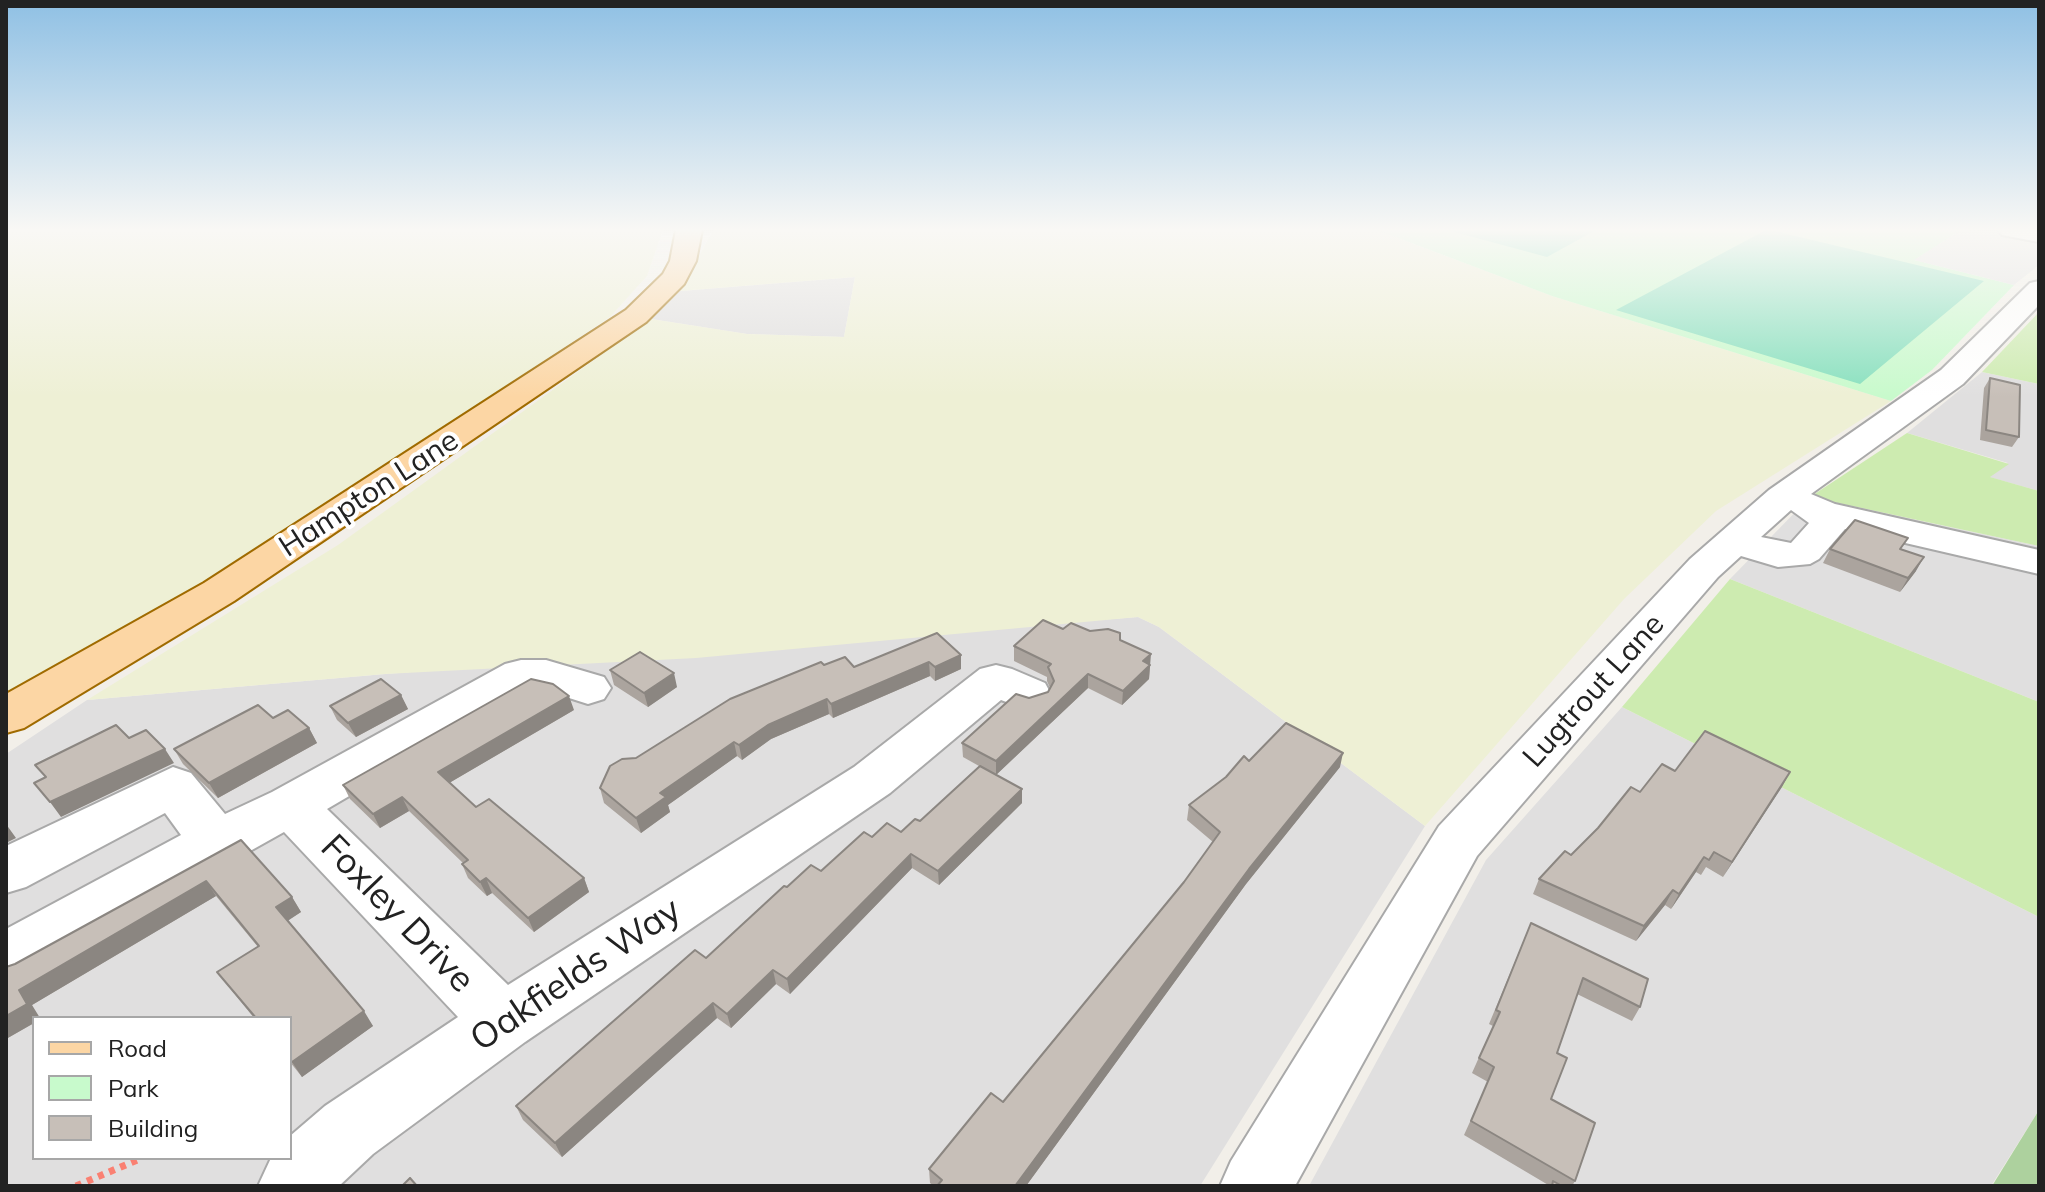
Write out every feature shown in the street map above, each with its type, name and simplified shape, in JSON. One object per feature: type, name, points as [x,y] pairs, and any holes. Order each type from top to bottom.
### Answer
[{"type":"main road","name":"Hampton Lane","points":[[6,716],[219,592],[636,316],[666,286]]},
{"type":"street","name":"Lugtrout Lane","points":[[1256,1186],[1458,841],[1704,568],[1734,541],[1805,505],[1952,377],[2039,289]]},
{"type":"street","points":[[1805,505],[2039,562]]},
{"type":"street","name":"Foxley Drive","points":[[6,958],[291,806],[521,675],[546,675],[588,688]]},
{"type":"street","name":"Oakfields Way","points":[[294,1186],[312,1163],[349,1130],[503,1022],[872,780],[996,680],[1028,694]]},
{"type":"street","points":[[6,871],[173,786],[228,837]]},
{"type":"street","name":"Foxley Drive","points":[[291,806],[503,1022]]},
{"type":"path","points":[[76,1186],[137,1160]]},
{"type":"shaded area","points":[[747,286],[853,286],[844,337],[747,334],[651,319],[680,291]]},
{"type":"shaded area","points":[[1982,372],[2039,384],[2039,491],[1989,477],[2008,463],[1907,433]]},
{"type":"shaded area","points":[[1810,497],[2039,546],[2039,702],[1730,579]]},
{"type":"shaded area","points":[[1138,617],[1159,627],[1425,826],[1200,1186],[6,1186],[6,754],[87,700],[385,674]]},
{"type":"shaded area","points":[[1622,707],[2039,917],[2039,1110],[1991,1186],[1309,1186],[1486,860]]},
{"type":"green space","points":[[6,286],[638,286],[610,317],[201,587],[6,694]]},
{"type":"green space","points":[[683,286],[747,286],[680,291]]},
{"type":"green space","points":[[853,286],[1524,286],[1891,401],[1716,511],[1624,599],[1425,826],[1159,627],[1138,617],[696,658],[385,674],[87,700],[338,545],[651,319],[747,334],[844,337]]},
{"type":"green space","points":[[1524,286],[2013,286],[1932,370],[1891,401]]},
{"type":"green space","points":[[1662,286],[1978,286],[1860,384],[1616,310]]},
{"type":"green space","points":[[2039,312],[2039,384],[1982,372]]},
{"type":"green space","points":[[1907,433],[2009,464],[1990,477],[2039,491],[2039,546],[1810,497]]},
{"type":"green space","points":[[1730,579],[2039,702],[2039,917],[1622,707]]},
{"type":"green space","points":[[2039,1110],[2039,1186],[1992,1186]]},
{"type":"building","points":[[1990,378],[2020,385],[2019,437],[1986,430]]},
{"type":"building","points":[[1855,520],[1908,538],[1900,549],[1924,557],[1908,578],[1830,549]]},
{"type":"building","points":[[1043,620],[1063,629],[1071,623],[1090,631],[1108,629],[1120,633],[1120,640],[1151,654],[1143,661],[1150,665],[1123,691],[1088,674],[996,761],[962,743],[1016,694],[1029,698],[1048,692],[1054,681],[1048,667],[1051,664],[1014,646]]},
{"type":"building","points":[[937,633],[961,655],[935,667],[929,662],[831,704],[827,699],[768,725],[739,745],[734,742],[660,793],[666,797],[636,818],[600,788],[610,766],[622,759],[636,758],[730,699],[821,662],[824,665],[845,657],[854,667]]},
{"type":"building","points":[[640,652],[674,673],[644,693],[610,670]]},
{"type":"building","points":[[381,679],[401,695],[348,723],[330,706]]},
{"type":"building","points":[[531,679],[553,684],[569,696],[438,772],[476,807],[489,799],[584,878],[528,918],[486,878],[480,882],[462,864],[468,860],[402,797],[373,814],[343,785]]},
{"type":"building","points":[[258,705],[273,718],[288,710],[309,728],[209,783],[174,749]]},
{"type":"building","points":[[1286,723],[1343,753],[1249,869],[1015,1186],[937,1186],[942,1180],[929,1169],[991,1093],[1003,1102],[1184,882],[1220,832],[1189,805],[1226,777],[1244,756],[1249,761]]},
{"type":"building","points":[[116,725],[129,738],[146,730],[165,749],[50,802],[34,783],[46,777],[35,765]]},
{"type":"building","points":[[1705,731],[1790,772],[1732,862],[1714,852],[1709,860],[1704,857],[1679,894],[1673,890],[1644,926],[1539,879],[1565,851],[1571,855],[1598,828],[1631,787],[1640,792],[1662,764],[1675,771]]},
{"type":"building","points":[[980,766],[1022,789],[938,871],[911,854],[787,979],[773,970],[727,1014],[713,1003],[555,1143],[516,1106],[695,950],[706,958],[811,865],[821,871],[864,832],[872,837],[887,823],[901,832],[915,819],[920,821]]},
{"type":"building","points":[[241,840],[292,897],[276,907],[364,1011],[292,1062],[292,1016],[254,1016],[217,972],[259,946],[206,881],[19,990],[27,1004],[6,1016],[6,967]]},
{"type":"building","points":[[1531,923],[1648,979],[1640,1007],[1583,978],[1557,1053],[1567,1058],[1551,1099],[1595,1123],[1575,1181],[1471,1121],[1494,1067],[1479,1058],[1500,1012],[1496,1010]]},
{"type":"building","points":[[410,1178],[417,1186],[402,1186]]}]
